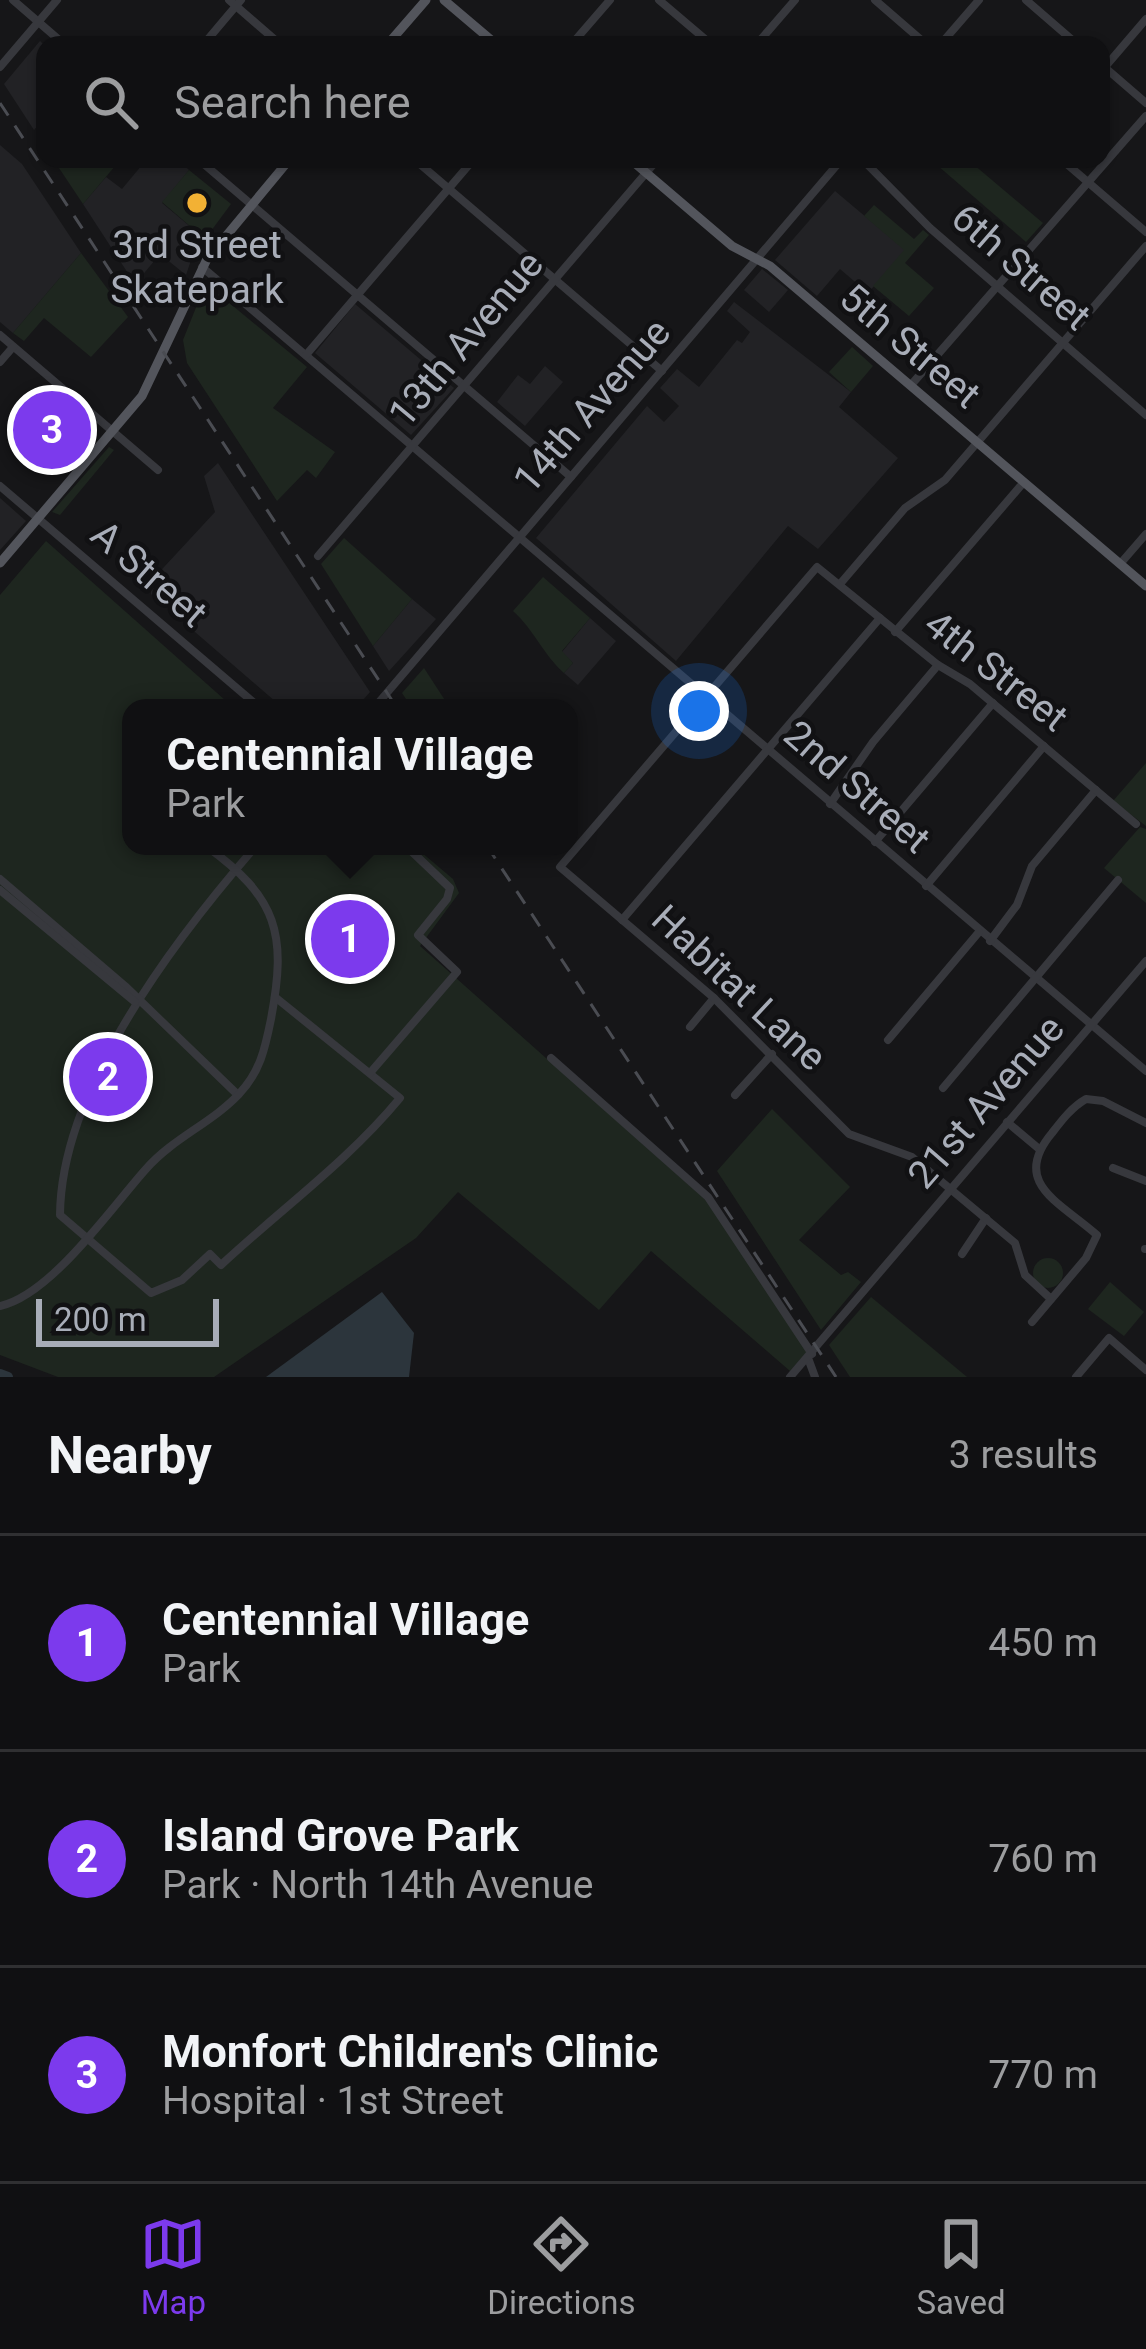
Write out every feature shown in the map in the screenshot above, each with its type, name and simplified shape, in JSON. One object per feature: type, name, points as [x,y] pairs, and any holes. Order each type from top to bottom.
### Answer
[{"type":"main road","points":[[395,36],[426,0]]},
{"type":"main road","points":[[444,0],[486,36]]},
{"type":"main road","points":[[0,562],[154,379],[202,267],[283,168]]},
{"type":"main road","name":"5th Street","points":[[641,168],[732,246],[758,259],[1146,586]]},
{"type":"street","points":[[13,0],[54,36]]},
{"type":"street","points":[[0,67],[57,0]]},
{"type":"street","points":[[580,36],[610,0]]},
{"type":"street","points":[[659,0],[701,36]]},
{"type":"street","points":[[764,36],[795,0]]},
{"type":"street","points":[[875,0],[917,36]]},
{"type":"street","points":[[948,36],[979,0]]},
{"type":"street","points":[[1026,0],[1068,36]]},
{"type":"street","points":[[210,36],[235,2],[271,36]]},
{"type":"street","points":[[1110,58],[1146,19]]},
{"type":"street","points":[[1110,72],[1146,103]]},
{"type":"street","points":[[1110,157],[1146,116]]},
{"type":"street","points":[[209,168],[571,477]]},
{"type":"street","points":[[424,168],[662,371]]},
{"type":"street","points":[[306,355],[466,168]]},
{"type":"street","name":"13th Avenue","points":[[318,556],[651,168]]},
{"type":"street","name":"14th Avenue","points":[[381,699],[834,168]]},
{"type":"street","name":"6th Street","points":[[872,168],[997,286],[1146,415]]},
{"type":"street","points":[[1072,168],[1146,232]]},
{"type":"street","points":[[910,386],[1100,168]]},
{"type":"street","points":[[840,584],[905,508],[938,487],[1146,246]]},
{"type":"street","name":"2nd Street","points":[[202,267],[1146,1071]]},
{"type":"street","points":[[0,335],[158,470]]},
{"type":"street","points":[[0,362],[13,346]]},
{"type":"street","points":[[896,632],[1024,482]]},
{"type":"street","name":"A Street","points":[[0,486],[249,699]]},
{"type":"street","points":[[1120,564],[1146,534]]},
{"type":"street","name":"4th Street","points":[[705,697],[817,567],[993,703],[1136,824]]},
{"type":"street","points":[[622,920],[880,618]]},
{"type":"street","points":[[830,804],[872,742],[938,665]]},
{"type":"street","name":"Habitat Lane","points":[[578,846],[705,697]]},
{"type":"street","points":[[875,842],[993,703]]},
{"type":"street","points":[[926,886],[1044,746]]},
{"type":"street","points":[[990,940],[1017,905],[1032,866],[1096,790]]},
{"type":"street","points":[[0,1306],[39,1285],[154,1159],[238,1095],[262,1060],[281,957],[276,929],[254,885],[218,855]]},
{"type":"street","points":[[248,855],[136,1003],[95,1086],[62,1183],[60,1215],[151,1293],[182,1280],[210,1254],[221,1265],[275,1214],[338,1166],[400,1098],[275,997]]},
{"type":"street","points":[[370,1073],[457,972],[418,935],[450,888],[415,855]]},
{"type":"street","name":"Habitat Lane","points":[[570,855],[560,867],[714,998],[850,1134],[912,1157],[1015,1243],[1024,1275],[1051,1299]]},
{"type":"street","points":[[0,879],[125,986],[136,1003]]},
{"type":"street","points":[[943,1088],[1118,880]]},
{"type":"street","points":[[0,890],[238,1095]]},
{"type":"street","points":[[888,1040],[980,932]]},
{"type":"street","name":"21st Avenue","points":[[790,1377],[1146,961]]},
{"type":"street","points":[[690,1027],[714,998]]},
{"type":"street","points":[[735,1095],[772,1054]]},
{"type":"street","points":[[550,1058],[708,1197],[810,1356],[815,1377]]},
{"type":"street","points":[[1032,1322],[1097,1235],[1038,1182],[1032,1169],[1038,1148],[1086,1099],[1102,1101],[1146,1123]]},
{"type":"street","points":[[1007,1122],[1038,1148]]},
{"type":"street","points":[[877,1159],[879,1148]]},
{"type":"street","points":[[1113,1168],[1146,1180]]},
{"type":"street","points":[[962,1254],[986,1219]]},
{"type":"street","points":[[1076,1377],[1109,1338],[1146,1370]]},
{"type":"shaded area","points":[[36,46],[34,130],[4,84]]},
{"type":"shaded area","points":[[0,145],[22,164],[81,253],[13,333],[0,322]]},
{"type":"shaded area","points":[[59,168],[113,168],[83,204]]},
{"type":"shaded area","points":[[140,168],[189,170],[162,203],[205,239],[194,251],[186,275],[160,254],[135,284],[83,204],[106,177],[122,189]]},
{"type":"shaded area","points":[[940,168],[978,168],[1043,223],[1026,242]]},
{"type":"shaded area","name":"3rd Street Skatepark","points":[[189,170],[231,204],[205,239],[162,202]]},
{"type":"shaded area","points":[[835,191],[905,250],[868,293],[840,269],[817,296],[775,260]]},
{"type":"shaded area","points":[[874,205],[914,239],[923,230],[929,235],[905,263],[934,288],[909,316],[873,286],[904,250],[864,216]]},
{"type":"shaded area","points":[[81,253],[128,317],[91,357],[44,318],[24,341],[13,333]]},
{"type":"shaded area","points":[[762,269],[788,290],[769,312],[744,290]]},
{"type":"shaded area","points":[[210,287],[307,367],[273,408],[335,452],[316,478],[307,470],[277,501],[187,363],[183,340],[203,290]]},
{"type":"shaded area","points":[[734,302],[851,392],[839,407],[898,458],[818,549],[788,526],[676,661],[536,538],[647,406],[664,422],[679,406],[660,388],[677,369],[699,387],[737,340],[742,343],[750,332],[727,311]]},
{"type":"shaded area","points":[[355,304],[454,388],[411,435],[315,353]]},
{"type":"shaded area","points":[[852,347],[873,366],[851,392],[829,372]]},
{"type":"shaded area","points":[[545,366],[563,382],[525,426],[497,402],[518,375],[530,384]]},
{"type":"shaded area","points":[[109,447],[114,450],[60,515],[52,512]]},
{"type":"shaded area","points":[[218,463],[370,692],[364,699],[273,699],[151,594],[152,580],[215,512],[204,476]]},
{"type":"shaded area","points":[[0,498],[26,521],[0,550]]},
{"type":"shaded area","points":[[344,538],[412,599],[373,646],[321,564]]},
{"type":"shaded area","points":[[46,541],[224,699],[122,699],[122,855],[425,855],[453,879],[459,893],[420,946],[707,1201],[807,1352],[790,1371],[651,1251],[599,1310],[458,1192],[416,1238],[214,1377],[58,1377],[0,1355],[0,595]]},
{"type":"shaded area","points":[[543,577],[590,618],[562,651],[573,663],[564,673],[513,611]]},
{"type":"shaded area","points":[[412,599],[436,619],[389,671],[373,646]]},
{"type":"shaded area","points":[[590,618],[616,641],[578,685],[564,673],[573,663],[562,652]]},
{"type":"shaded area","points":[[424,668],[444,699],[406,699],[402,693]]},
{"type":"shaded area","points":[[1146,763],[1146,826],[1113,801]]},
{"type":"shaded area","points":[[1140,827],[1146,829],[1146,903],[1104,868]]},
{"type":"shaded area","points":[[772,1109],[850,1187],[799,1240],[841,1275],[848,1272],[861,1282],[821,1330],[717,1171]]},
{"type":"shaded area","points":[[1048,1258],[1063,1273],[1048,1288],[1033,1273]]},
{"type":"shaded area","points":[[1110,1282],[1144,1312],[1124,1336],[1088,1309]]},
{"type":"shaded area","points":[[382,1292],[414,1333],[409,1377],[266,1377]]},
{"type":"shaded area","points":[[871,1297],[967,1377],[850,1377],[829,1345]]},
{"type":"waterway","points":[[0,1374],[8,1377]]},
{"type":"railway","points":[[0,103],[36,158]]},
{"type":"railway","points":[[43,168],[391,699]]},
{"type":"railway","points":[[493,855],[836,1377]]},
{"type":"place","name":"3rd Street Skatepark","points":[[197,203]]},
{"type":"place","name":"Monfort Children's Clinic","points":[[52,430]]},
{"type":"place","name":"Centennial Village","points":[[350,939]]},
{"type":"place","name":"Island Grove Park","points":[[108,1077]]}]
